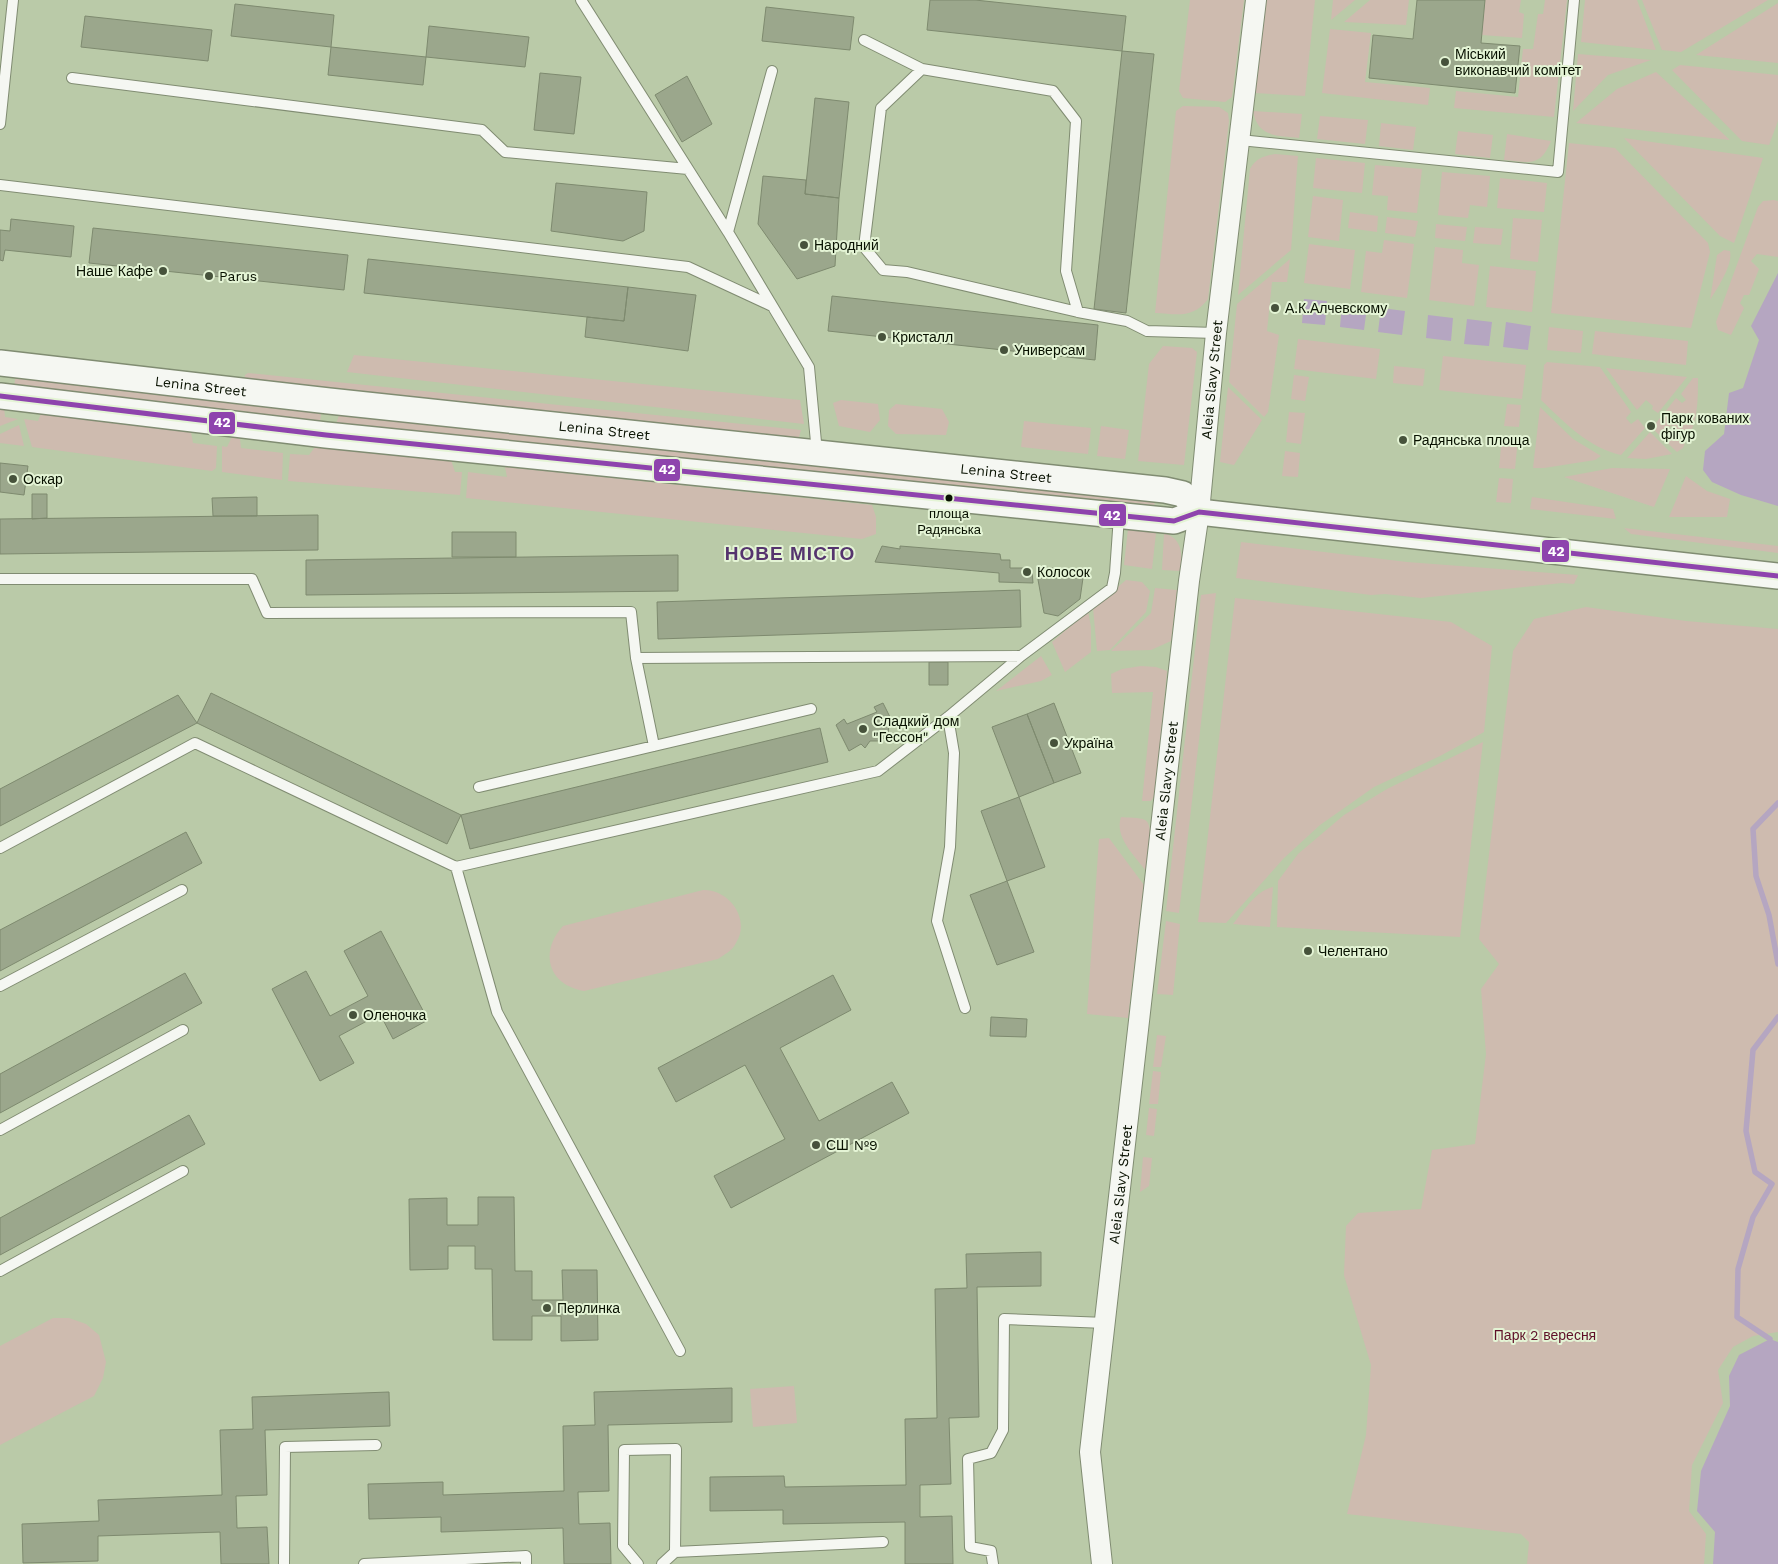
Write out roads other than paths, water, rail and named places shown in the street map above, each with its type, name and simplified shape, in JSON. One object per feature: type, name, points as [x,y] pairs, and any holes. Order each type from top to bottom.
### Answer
[{"type":"street","name":"Aleia Slavy Street","points":[[1102,1564],[1090,1452],[1189,581],[1199,512],[1216,333],[1256,0]]},
{"type":"street","name":"Lenina Street","points":[[0,362],[338,402],[1165,490],[1183,494],[1199,512]]},
{"type":"street","points":[[0,396],[326,435],[1174,521],[1199,512],[1778,576]]},
{"type":"lane","points":[[0,124],[13,0]]},
{"type":"lane","points":[[581,0],[728,232],[809,367],[818,454]]},
{"type":"lane","points":[[1240,140],[1558,172],[1574,0]]},
{"type":"lane","points":[[864,40],[922,69],[1053,91],[1076,121],[1066,271],[1078,312]]},
{"type":"lane","points":[[922,69],[881,108],[864,247],[883,270],[907,272],[1078,312],[1127,321],[1147,331],[1216,333]]},
{"type":"lane","points":[[728,232],[772,71]]},
{"type":"lane","points":[[72,78],[482,130],[504,152],[688,169]]},
{"type":"lane","points":[[0,185],[688,267],[772,306]]},
{"type":"lane","points":[[0,848],[195,743],[456,867],[878,771],[948,717],[1021,656],[1112,588],[1115,573],[1119,515]]},
{"type":"lane","points":[[1,579],[252,579],[267,613],[632,612],[636,658],[654,746]]},
{"type":"lane","points":[[636,658],[1021,656]]},
{"type":"lane","points":[[479,787],[811,710]]},
{"type":"lane","points":[[948,717],[954,753],[950,847],[937,921],[965,1008]]},
{"type":"lane","points":[[456,867],[497,1012],[680,1351]]},
{"type":"lane","points":[[0,986],[182,890]]},
{"type":"lane","points":[[0,1130],[183,1030]]},
{"type":"lane","points":[[0,1272],[182,1171]]},
{"type":"lane","points":[[993,1564],[992,1551],[970,1547],[968,1460],[992,1453],[1004,1430],[1004,1319],[1106,1322]]},
{"type":"lane","points":[[284,1564],[284,1447],[376,1446]]},
{"type":"lane","points":[[638,1564],[623,1546],[624,1450],[676,1449],[676,1552]]},
{"type":"lane","points":[[662,1564],[676,1552],[883,1542]]},
{"type":"lane","points":[[364,1564],[526,1556],[526,1564]]},
{"type":"waterway","points":[[1778,803],[1753,829],[1756,876],[1769,915],[1778,964]]},
{"type":"waterway","points":[[1770,1339],[1737,1317],[1738,1269],[1753,1217],[1772,1184],[1755,1172],[1746,1131],[1753,1050],[1778,1017]]},
{"type":"place","name":"Міський виконавчий комітет","points":[[1445,62]]},
{"type":"place","name":"Народний","points":[[804,245]]},
{"type":"place","name":"Наше Кафе","points":[[163,271]]},
{"type":"place","name":"Parus","points":[[209,276]]},
{"type":"place","name":"А.К.Алчевскому","points":[[1275,308]]},
{"type":"place","name":"Кристалл","points":[[882,337]]},
{"type":"place","name":"Универсам","points":[[1004,350]]},
{"type":"place","name":"Парк кованих фігур","points":[[1651,426]]},
{"type":"place","name":"Радянська площа","points":[[1403,440]]},
{"type":"place","name":"Оскар","points":[[13,479]]},
{"type":"place","name":"площа Радянська","points":[[949,498]]},
{"type":"place","name":"Колосок","points":[[1027,572]]},
{"type":"place","name":"Сладкий дом \"Гессон\"","points":[[863,729]]},
{"type":"place","name":"Україна","points":[[1054,743]]},
{"type":"place","name":"Челентано","points":[[1308,951]]},
{"type":"place","name":"Оленочка","points":[[353,1015]]},
{"type":"place","name":"СШ №9","points":[[816,1145]]},
{"type":"place","name":"Перлинка","points":[[547,1308]]},
{"type":"district","name":"НОВЕ МІСТО","points":[[790,553]]},
{"type":"park label","name":"Парк 2 вересня","points":[[1545,1335]]}]
